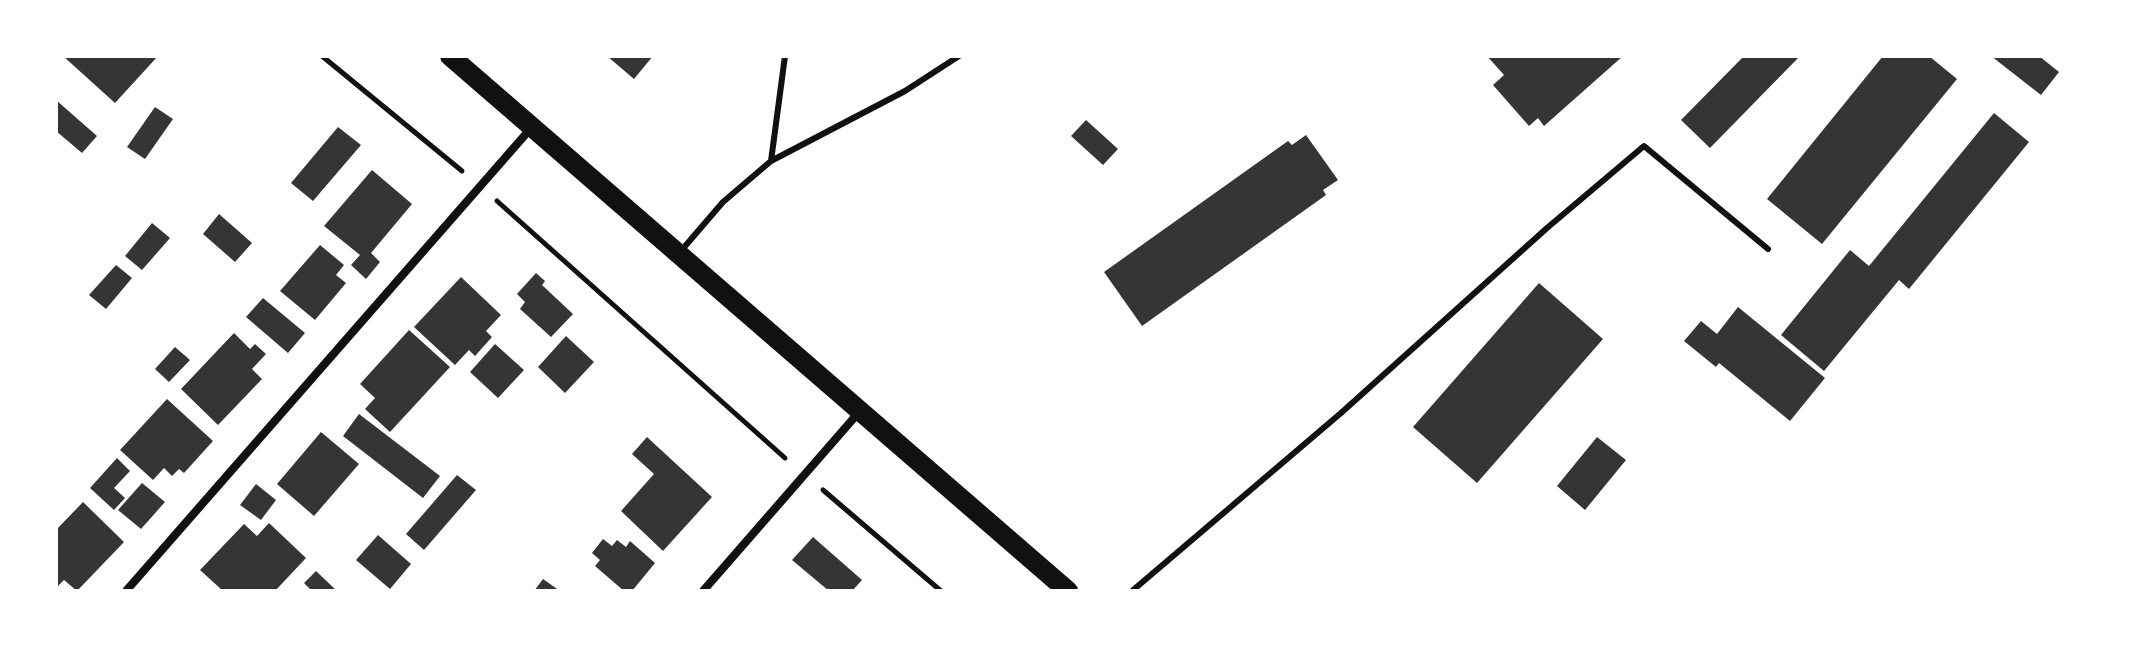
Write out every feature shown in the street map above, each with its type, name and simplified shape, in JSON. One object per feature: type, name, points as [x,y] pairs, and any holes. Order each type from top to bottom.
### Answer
[{"type":"main road","points":[[450,56],[1068,591]]},
{"type":"street","points":[[126,591],[533,126]]},
{"type":"street","points":[[703,591],[861,411]]},
{"type":"lane","points":[[771,161],[785,56]]},
{"type":"lane","points":[[679,254],[723,202],[771,161],[905,91],[959,56]]},
{"type":"lane","points":[[1132,591],[1341,413],[1547,228],[1644,146],[1768,249]]},
{"type":"path","points":[[322,56],[480,187],[941,591]]},
{"type":"building","points":[[63,56],[158,56],[115,103]]},
{"type":"building","points":[[607,56],[653,56],[634,79]]},
{"type":"building","points":[[1487,56],[1623,56],[1544,126],[1538,118],[1529,126],[1493,85],[1504,75]]},
{"type":"building","points":[[1744,56],[1800,56],[1710,148],[1681,120]]},
{"type":"building","points":[[1883,56],[1929,56],[1957,79],[1822,244],[1767,199]]},
{"type":"building","points":[[1991,56],[2039,56],[2059,72],[2041,95]]},
{"type":"building","points":[[56,100],[97,136],[82,153],[56,131]]},
{"type":"building","points":[[155,107],[173,119],[145,159],[127,147]]},
{"type":"building","points":[[1994,113],[2029,142],[1909,289],[1899,280],[1824,371],[1781,335],[1850,250],[1869,266]]},
{"type":"building","points":[[1086,120],[1118,149],[1103,165],[1071,136]]},
{"type":"building","points":[[338,127],[361,145],[313,201],[291,183]]},
{"type":"building","points":[[1306,135],[1338,180],[1323,190],[1326,195],[1142,326],[1104,272],[1288,141],[1292,145]]},
{"type":"building","points":[[372,170],[412,204],[371,253],[380,262],[366,279],[351,265],[360,255],[324,226]]},
{"type":"building","points":[[219,214],[252,243],[235,262],[203,234]]},
{"type":"building","points":[[152,223],[170,238],[142,270],[125,256]]},
{"type":"building","points":[[320,245],[344,265],[336,275],[346,283],[315,320],[280,291]]},
{"type":"building","points":[[116,265],[132,278],[106,309],[89,295]]},
{"type":"building","points":[[536,273],[545,281],[542,285],[573,314],[551,337],[520,309],[525,302],[517,294]]},
{"type":"building","points":[[461,277],[501,315],[486,331],[492,337],[475,356],[469,350],[455,365],[414,327]]},
{"type":"building","points":[[1539,283],[1603,339],[1477,483],[1413,427]]},
{"type":"building","points":[[263,298],[305,333],[288,353],[246,317]]},
{"type":"building","points":[[1738,307],[1825,378],[1790,421],[1719,363],[1716,367],[1684,341],[1701,321],[1717,334]]},
{"type":"building","points":[[409,330],[450,367],[390,432],[365,409],[375,398],[360,384]]},
{"type":"building","points":[[234,333],[250,349],[255,344],[266,354],[252,369],[262,379],[218,425],[181,389]]},
{"type":"building","points":[[566,336],[594,362],[565,393],[538,367]]},
{"type":"building","points":[[495,344],[524,370],[498,398],[470,372]]},
{"type":"building","points":[[175,347],[190,360],[169,382],[155,369]]},
{"type":"building","points":[[167,399],[213,441],[184,473],[179,469],[172,476],[164,468],[153,480],[120,450]]},
{"type":"building","points":[[359,414],[440,476],[423,498],[343,436]]},
{"type":"building","points":[[321,432],[359,464],[314,516],[277,484]]},
{"type":"building","points":[[647,437],[712,497],[663,551],[621,511],[654,474],[632,454]]},
{"type":"building","points":[[1597,437],[1626,460],[1585,510],[1557,486]]},
{"type":"building","points":[[117,458],[130,471],[114,488],[125,498],[114,510],[90,488]]},
{"type":"building","points":[[457,475],[476,490],[424,550],[406,534]]},
{"type":"building","points":[[142,483],[165,502],[141,529],[118,510]]},
{"type":"building","points":[[256,484],[276,500],[261,520],[240,505]]},
{"type":"building","points":[[83,502],[124,542],[77,591],[64,580],[56,588],[56,530]]},
{"type":"building","points":[[269,523],[306,558],[275,591],[223,591],[200,570],[244,524],[257,536]]},
{"type":"building","points":[[378,535],[411,564],[390,589],[356,560]]},
{"type":"building","points":[[813,537],[862,580],[852,591],[829,591],[792,560]]},
{"type":"building","points":[[603,539],[612,546],[617,540],[626,547],[630,541],[655,563],[632,591],[624,591],[595,566],[600,560],[592,553]]},
{"type":"building","points":[[316,571],[337,591],[312,591],[304,583]]},
{"type":"building","points":[[543,579],[560,591],[534,591]]}]
